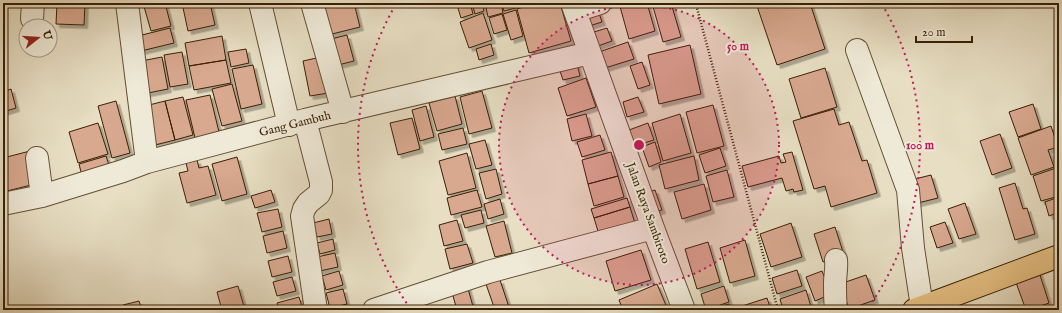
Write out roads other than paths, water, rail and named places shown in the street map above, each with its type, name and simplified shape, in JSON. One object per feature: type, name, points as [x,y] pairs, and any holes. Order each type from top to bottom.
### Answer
[{"type":"main road","points":[[918,308],[1058,258]]},
{"type":"street","points":[[127,3],[147,162]]},
{"type":"street","points":[[260,3],[297,122],[321,182],[321,190],[319,194],[308,203],[302,216],[316,310]]},
{"type":"street","points":[[312,3],[343,112]]},
{"type":"street","points":[[574,7],[600,3]]},
{"type":"street","name":"Jalan Raya Sambiroto","points":[[574,7],[684,310]]},
{"type":"street","points":[[857,50],[908,190],[918,308]]},
{"type":"street","name":"Gang Gambuh","points":[[3,204],[42,196],[147,162],[297,122],[590,53]]},
{"type":"street","points":[[37,158],[42,196]]},
{"type":"street","points":[[374,310],[488,272],[653,228]]},
{"type":"street","points":[[836,260],[836,310]]}]
